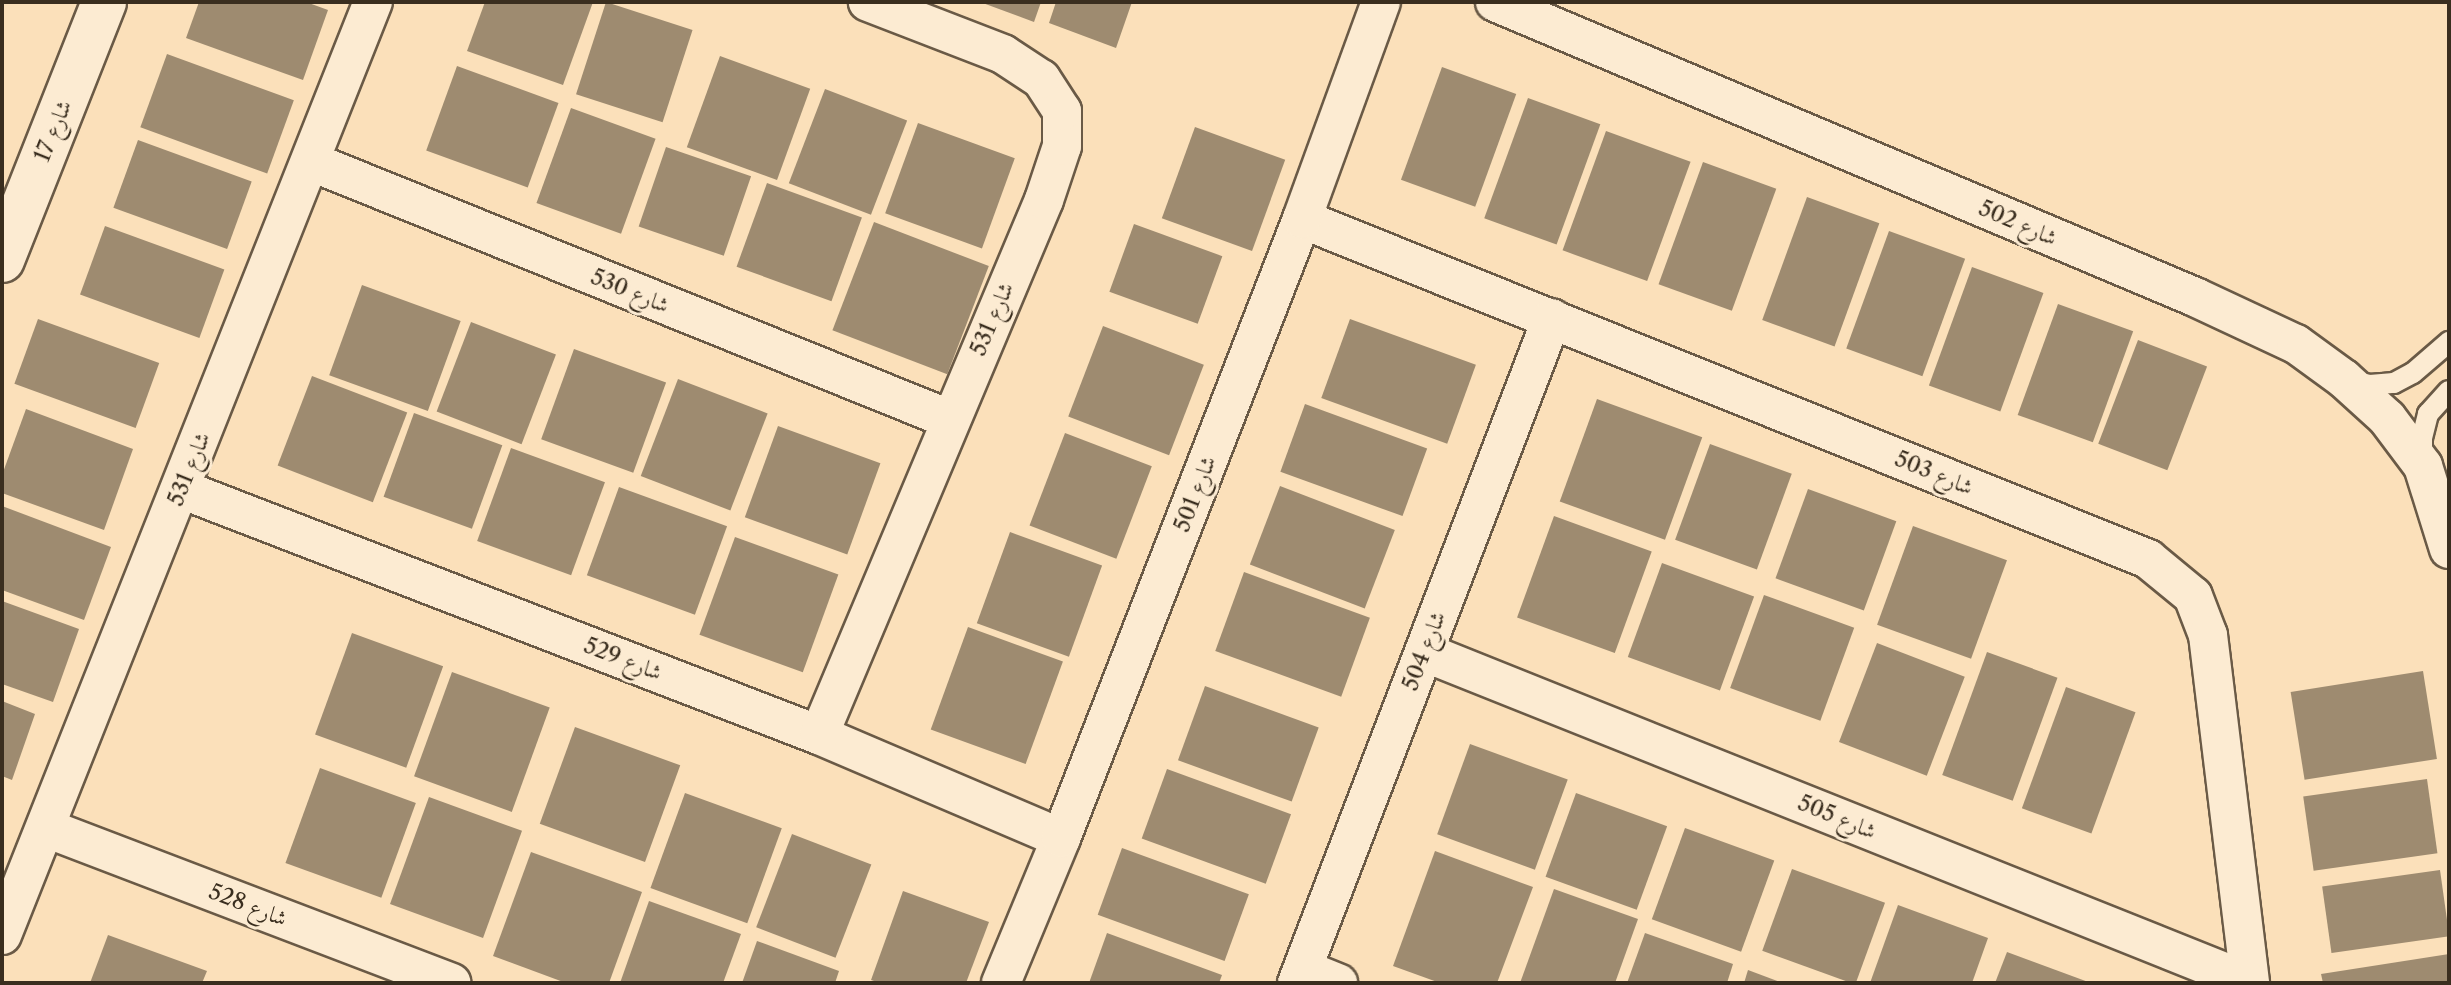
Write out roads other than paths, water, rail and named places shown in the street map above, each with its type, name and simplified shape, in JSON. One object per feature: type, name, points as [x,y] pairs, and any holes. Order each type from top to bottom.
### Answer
[{"type":"street","name":"شارع 17","points":[[2,260],[104,2]]},
{"type":"street","name":"شارع 531","points":[[2,935],[312,162],[373,2]]},
{"type":"street","name":"شارع 531","points":[[819,735],[949,419],[1044,200],[1062,146],[1062,111],[1041,79],[1003,54],[868,2]]},
{"type":"street","name":"شارع 501","points":[[1001,983],[1061,838],[1302,219],[1381,2]]},
{"type":"street","name":"شارع 502","points":[[1495,2],[2195,297],[2296,344],[2344,379],[2387,418],[2423,466],[2449,549]]},
{"type":"street","name":"شارع 530","points":[[312,162],[949,419]]},
{"type":"street","name":"شارع 503","points":[[1302,219],[2148,559],[2193,596],[2208,635],[2250,982]]},
{"type":"street","name":"شارع 504","points":[[1300,976],[1552,318]]},
{"type":"street","name":"شارع 529","points":[[181,489],[819,735],[1061,838]]},
{"type":"street","name":"شارع 505","points":[[1424,652],[2250,982]]},
{"type":"street","name":"شارع 528","points":[[46,828],[451,983]]},
{"type":"street","points":[[1300,976],[1338,983]]},
{"type":"lane","points":[[2344,379],[2370,385],[2394,383],[2413,373],[2449,342]]},
{"type":"lane","points":[[2423,466],[2422,438],[2428,414],[2449,391]]}]
